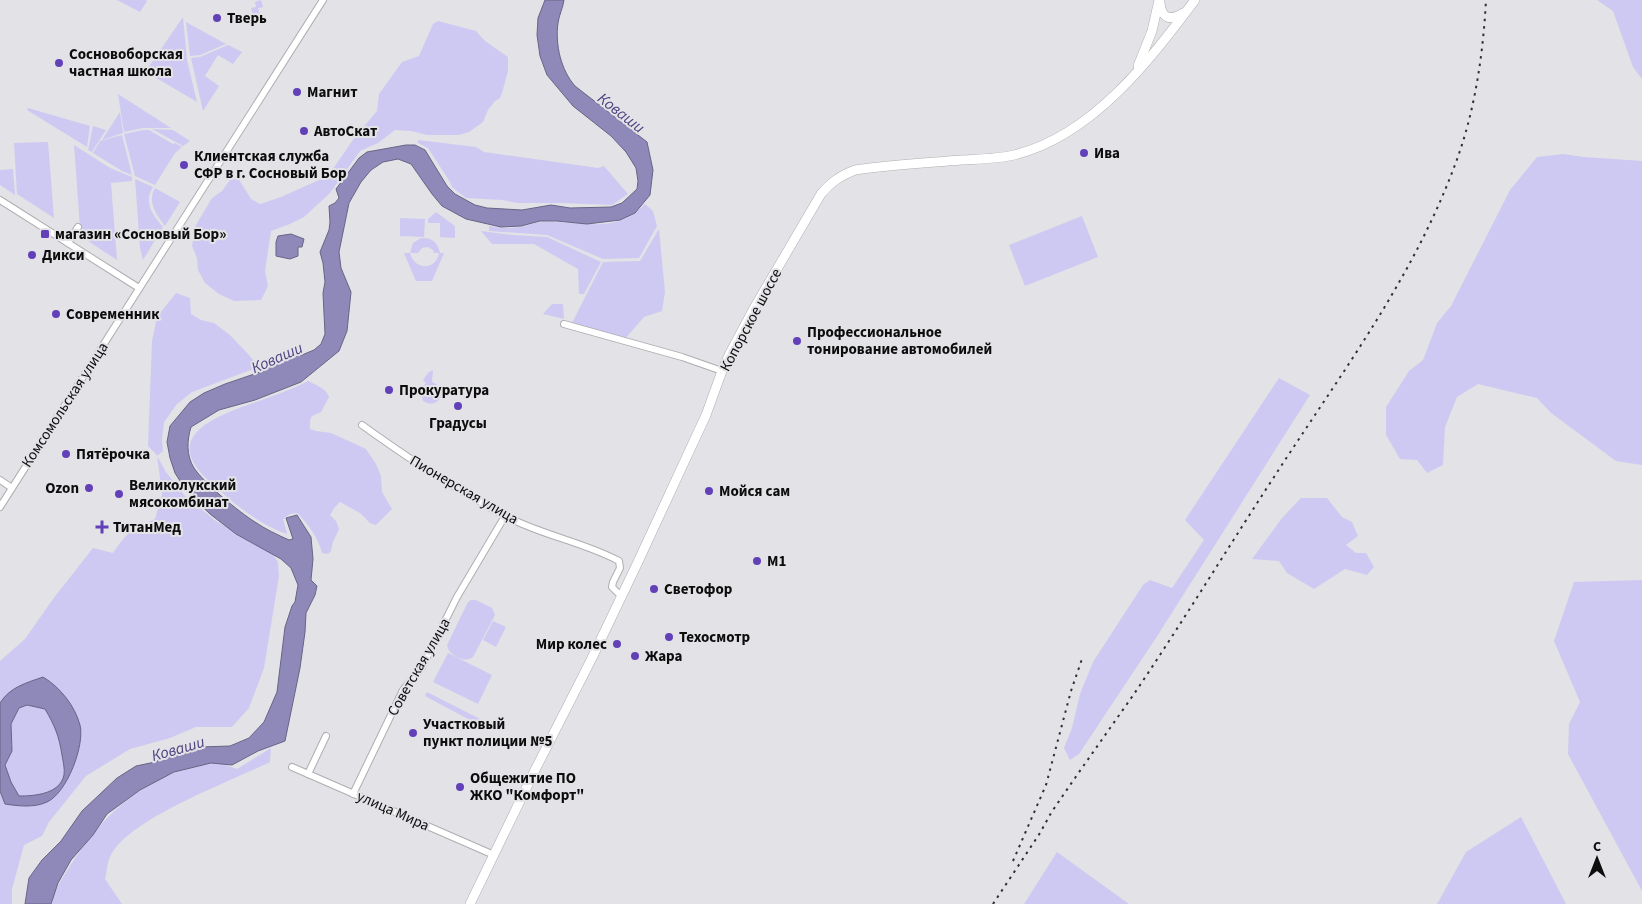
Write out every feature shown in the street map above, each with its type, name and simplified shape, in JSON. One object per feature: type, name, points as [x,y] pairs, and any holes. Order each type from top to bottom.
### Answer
[{"type":"main road","points":[[1159,0],[1161,10],[1166,16],[1171,18],[1177,17],[1187,10]]},
{"type":"main road","points":[[1134,74],[1152,31],[1159,0]]},
{"type":"main road","name":"Копорское шоссе","points":[[470,904],[591,660],[706,415],[722,371],[753,310],[821,194],[836,179],[855,170],[1004,156],[1050,142],[1081,123],[1120,90],[1187,10],[1193,0]]},
{"type":"street","name":"Комсомольская улица","points":[[0,507],[323,0]]},
{"type":"street","points":[[0,200],[139,288]]},
{"type":"street","points":[[68,243],[78,227]]},
{"type":"street","points":[[564,324],[682,356],[722,371]]},
{"type":"street","name":"Пионерская улица","points":[[362,425],[396,450],[505,516],[603,553],[618,561],[620,568],[612,587],[621,596]]},
{"type":"street","points":[[0,480],[12,488]]},
{"type":"street","name":"Советская улица","points":[[354,794],[403,690],[422,667],[457,597],[505,516]]},
{"type":"street","points":[[308,774],[326,736]]},
{"type":"street","name":"улица Мира","points":[[292,767],[494,855]]},
{"type":"shaded area","points":[[117,0],[145,0],[147,1],[140,12]]},
{"type":"shaded area","points":[[261,0],[263,7],[258,8],[260,14],[253,15],[251,8],[256,7],[255,2]]},
{"type":"shaded area","points":[[545,0],[564,0],[558,23],[557,40],[560,57],[570,80],[575,86],[647,142],[653,170],[650,195],[635,213],[620,220],[587,224],[540,221],[521,226],[501,227],[466,219],[442,206],[411,164],[398,159],[383,162],[371,170],[361,182],[349,203],[339,252],[341,268],[351,292],[347,331],[339,351],[301,382],[255,400],[219,410],[191,427],[189,437],[188,453],[194,468],[213,489],[231,504],[259,525],[289,540],[293,539],[286,518],[297,515],[311,537],[313,559],[311,580],[317,586],[315,595],[306,613],[300,668],[285,741],[258,751],[232,765],[211,763],[174,772],[140,790],[107,814],[93,835],[71,860],[58,883],[51,904],[25,904],[29,878],[42,860],[61,841],[82,811],[117,778],[136,766],[155,762],[169,756],[189,753],[200,747],[230,746],[249,738],[264,722],[277,692],[285,627],[295,602],[298,585],[291,568],[281,559],[236,534],[210,514],[187,492],[175,473],[167,442],[170,426],[190,402],[204,393],[263,371],[271,365],[288,358],[314,350],[321,344],[325,334],[323,293],[325,282],[320,252],[329,230],[329,206],[339,198],[336,189],[359,158],[367,152],[415,145],[425,150],[447,186],[455,194],[475,205],[487,208],[522,210],[551,205],[570,208],[611,207],[622,203],[637,189],[636,168],[626,152],[611,136],[573,106],[547,75],[540,56],[537,35],[538,18]]},
{"type":"shaded area","points":[[1597,0],[1642,0],[1642,79],[1633,67],[1613,11]]},
{"type":"shaded area","points":[[183,17],[187,60],[197,102],[148,73],[148,68]]},
{"type":"shaded area","points":[[438,21],[476,31],[485,41],[508,57],[508,71],[502,93],[500,98],[488,110],[483,122],[469,132],[459,135],[427,135],[395,130],[378,143],[360,151],[330,193],[304,217],[271,231],[265,271],[268,286],[261,300],[234,301],[219,294],[205,283],[198,270],[197,258],[192,246],[196,225],[212,198],[222,191],[230,180],[238,178],[251,199],[260,204],[281,197],[328,176],[355,137],[377,111],[379,94],[402,62],[419,56],[433,24]]},
{"type":"shaded area","points":[[186,22],[226,44],[200,55],[190,56]]},
{"type":"shaded area","points":[[228,45],[242,52],[233,64],[218,55],[205,76],[219,86],[203,111],[191,58],[200,57]]},
{"type":"shaded area","points":[[118,94],[171,128],[143,128],[124,132]]},
{"type":"shaded area","points":[[28,108],[90,126],[87,147],[27,110]]},
{"type":"shaded area","points":[[120,112],[123,133],[102,140]]},
{"type":"shaded area","points":[[93,126],[106,130],[92,152],[88,150]]},
{"type":"shaded area","points":[[152,129],[173,130],[190,141],[183,146]]},
{"type":"shaded area","points":[[149,130],[182,147],[175,153],[155,185],[135,176],[124,134]]},
{"type":"shaded area","points":[[122,135],[132,175],[93,153],[100,141]]},
{"type":"shaded area","points":[[418,140],[476,147],[484,152],[598,168],[604,166],[628,194],[612,205],[517,203],[502,200],[466,198],[452,187],[428,148],[418,143]]},
{"type":"shaded area","points":[[48,142],[54,218],[17,194],[14,143]]},
{"type":"shaded area","points":[[74,145],[110,168],[132,177],[132,181],[111,183],[117,260],[76,233],[80,227]]},
{"type":"shaded area","points":[[1563,154],[1642,161],[1642,465],[1616,461],[1551,413],[1537,398],[1478,384],[1457,397],[1445,427],[1443,465],[1427,473],[1417,460],[1400,459],[1386,435],[1386,407],[1409,371],[1423,360],[1437,323],[1451,306],[1510,190],[1537,157]]},
{"type":"shaded area","points":[[13,169],[15,195],[0,185],[0,170]]},
{"type":"shaded area","points":[[135,179],[153,187],[149,198],[150,208],[163,227],[143,260],[140,248]]},
{"type":"shaded area","points":[[155,188],[180,202],[165,226],[152,203]]},
{"type":"shaded area","points":[[645,204],[653,211],[657,226],[639,258],[603,259],[547,235],[489,231],[489,226],[515,228],[540,222],[609,223],[633,214]]},
{"type":"shaded area","points":[[436,212],[455,226],[455,238],[440,237],[440,223],[428,223],[428,219]]},
{"type":"shaded area","points":[[1082,216],[1098,257],[1025,286],[1009,245]]},
{"type":"shaded area","points":[[400,218],[425,219],[424,237],[400,236]]},
{"type":"shaded area","points":[[659,229],[665,292],[662,311],[644,317],[624,340],[571,325],[603,262],[640,261]]},
{"type":"shaded area","points":[[481,231],[547,237],[601,262],[584,294],[579,294],[578,269],[534,244],[492,244]]},
{"type":"shaded area","points":[[291,234],[304,239],[302,247],[298,247],[298,256],[290,259],[276,256],[278,236]]},
{"type":"shaded area","points":[[421,238],[428,239],[438,246],[440,253],[444,253],[432,281],[416,281],[404,253],[410,253],[413,243]],"holes":[[[428,247],[434,253],[439,253],[434,263],[425,266],[416,263],[412,259],[410,253],[418,253],[422,248]]]},
{"type":"shaded area","points":[[176,293],[190,298],[191,314],[201,320],[214,323],[230,335],[259,367],[192,392],[177,404],[164,422],[163,451],[157,456],[148,446],[152,341],[157,317]]},
{"type":"shaded area","points":[[552,304],[563,304],[564,319],[543,314]]},
{"type":"shaded area","points":[[433,370],[432,382],[440,389],[441,394],[438,401],[429,403],[423,401],[420,391],[426,383],[423,380]]},
{"type":"shaded area","points":[[1279,378],[1310,395],[1156,638],[1079,754],[1070,760],[1064,748],[1072,728],[1080,694],[1093,662],[1143,585],[1150,580],[1172,588],[1204,540],[1185,520]]},
{"type":"shaded area","points":[[308,381],[324,389],[329,397],[321,412],[312,416],[310,429],[331,433],[366,449],[376,464],[381,476],[382,492],[392,509],[376,525],[370,523],[360,513],[340,502],[330,515],[336,521],[339,529],[331,551],[328,554],[322,553],[312,531],[297,513],[290,514],[283,519],[287,534],[265,524],[245,511],[208,480],[194,464],[190,450],[192,438],[201,428],[213,420],[228,412],[284,392]]},
{"type":"shaded area","points":[[157,456],[166,472],[185,496],[216,521],[271,552],[278,562],[279,576],[264,668],[249,708],[232,727],[196,727],[170,738],[130,749],[86,776],[49,822],[42,836],[24,845],[12,889],[12,904],[0,904],[0,661],[25,639],[53,599],[93,548],[113,553],[131,532],[155,519],[162,494]]},
{"type":"shaded area","points":[[1301,498],[1327,498],[1342,517],[1352,522],[1358,536],[1346,545],[1356,553],[1366,553],[1374,567],[1367,575],[1345,569],[1314,589],[1287,573],[1279,561],[1252,559],[1282,518]]},
{"type":"shaded area","points":[[1642,580],[1642,891],[1568,754],[1569,724],[1580,702],[1554,641],[1574,582]]},
{"type":"shaded area","points":[[476,600],[492,608],[495,615],[473,657],[462,659],[450,652],[447,645],[468,602]]},
{"type":"shaded area","points":[[493,621],[506,627],[496,647],[483,640]]},
{"type":"shaded area","points":[[448,653],[492,675],[478,704],[433,682]]},
{"type":"shaded area","points":[[43,677],[66,698],[78,718],[81,734],[77,756],[68,779],[54,797],[47,802],[31,806],[5,804],[0,791],[0,703],[14,689]],"holes":[[[27,705],[45,709],[58,737],[64,765],[64,775],[58,786],[46,793],[19,796],[11,782],[5,765],[12,751],[11,724],[19,708]]]},
{"type":"shaded area","points":[[427,692],[486,722],[483,727],[425,696]]},
{"type":"shaded area","points":[[271,748],[270,762],[182,802],[158,815],[120,843],[110,857],[105,879],[122,904],[52,904],[58,886],[90,838],[102,823],[143,788],[178,771],[207,761],[214,761],[237,769]]},
{"type":"shaded area","points":[[1521,817],[1566,904],[1437,904],[1466,852]]},
{"type":"shaded area","points":[[1057,852],[1129,904],[1024,904]]},
{"type":"railway","points":[[993,904],[1051,813],[1152,667],[1348,366],[1395,290],[1436,211],[1467,129],[1480,65],[1486,0]]},
{"type":"railway","points":[[1013,861],[1046,785],[1071,691],[1083,656]]},
{"type":"place","name":"Тверь","points":[[217,18]]},
{"type":"place","name":"Сосновоборская частная школа","points":[[59,63]]},
{"type":"place","name":"Магнит","points":[[297,92]]},
{"type":"place","name":"АвтоСкат","points":[[304,131]]},
{"type":"place","name":"Ива","points":[[1084,153]]},
{"type":"place","name":"Клиентская служба СФР в г. Сосновый Бор","points":[[184,165]]},
{"type":"place","name":"магазин «Сосновый Бор»","points":[[45,234]]},
{"type":"place","name":"Дикси","points":[[32,255]]},
{"type":"place","name":"Современник","points":[[56,314]]},
{"type":"place","name":"Профессиональное тонирование автомобилей","points":[[797,341]]},
{"type":"place","name":"Прокуратура","points":[[389,390]]},
{"type":"place","name":"Градусы","points":[[458,406]]},
{"type":"place","name":"Пятёрочка","points":[[66,454]]},
{"type":"place","name":"Ozon","points":[[89,488]]},
{"type":"place","name":"Мойся сам","points":[[709,491]]},
{"type":"place","name":"Великолукский мясокомбинат","points":[[119,494]]},
{"type":"place","name":"ТитанМед","points":[[102,527]]},
{"type":"place","name":"М1","points":[[757,561]]},
{"type":"place","name":"Светофор","points":[[654,589]]},
{"type":"place","name":"Техосмотр","points":[[669,637]]},
{"type":"place","name":"Мир колес","points":[[617,644]]},
{"type":"place","name":"Жара","points":[[635,656]]},
{"type":"place","name":"Участковый пункт полиции №5","points":[[413,733]]},
{"type":"place","name":"Общежитие ПО ЖКО \"Комфорт\"","points":[[460,787]]},
{"type":"water label","name":"Коваши","points":[[621,113]]},
{"type":"water label","name":"Коваши","points":[[277,358]]},
{"type":"water label","name":"Коваши","points":[[178,749]]}]
